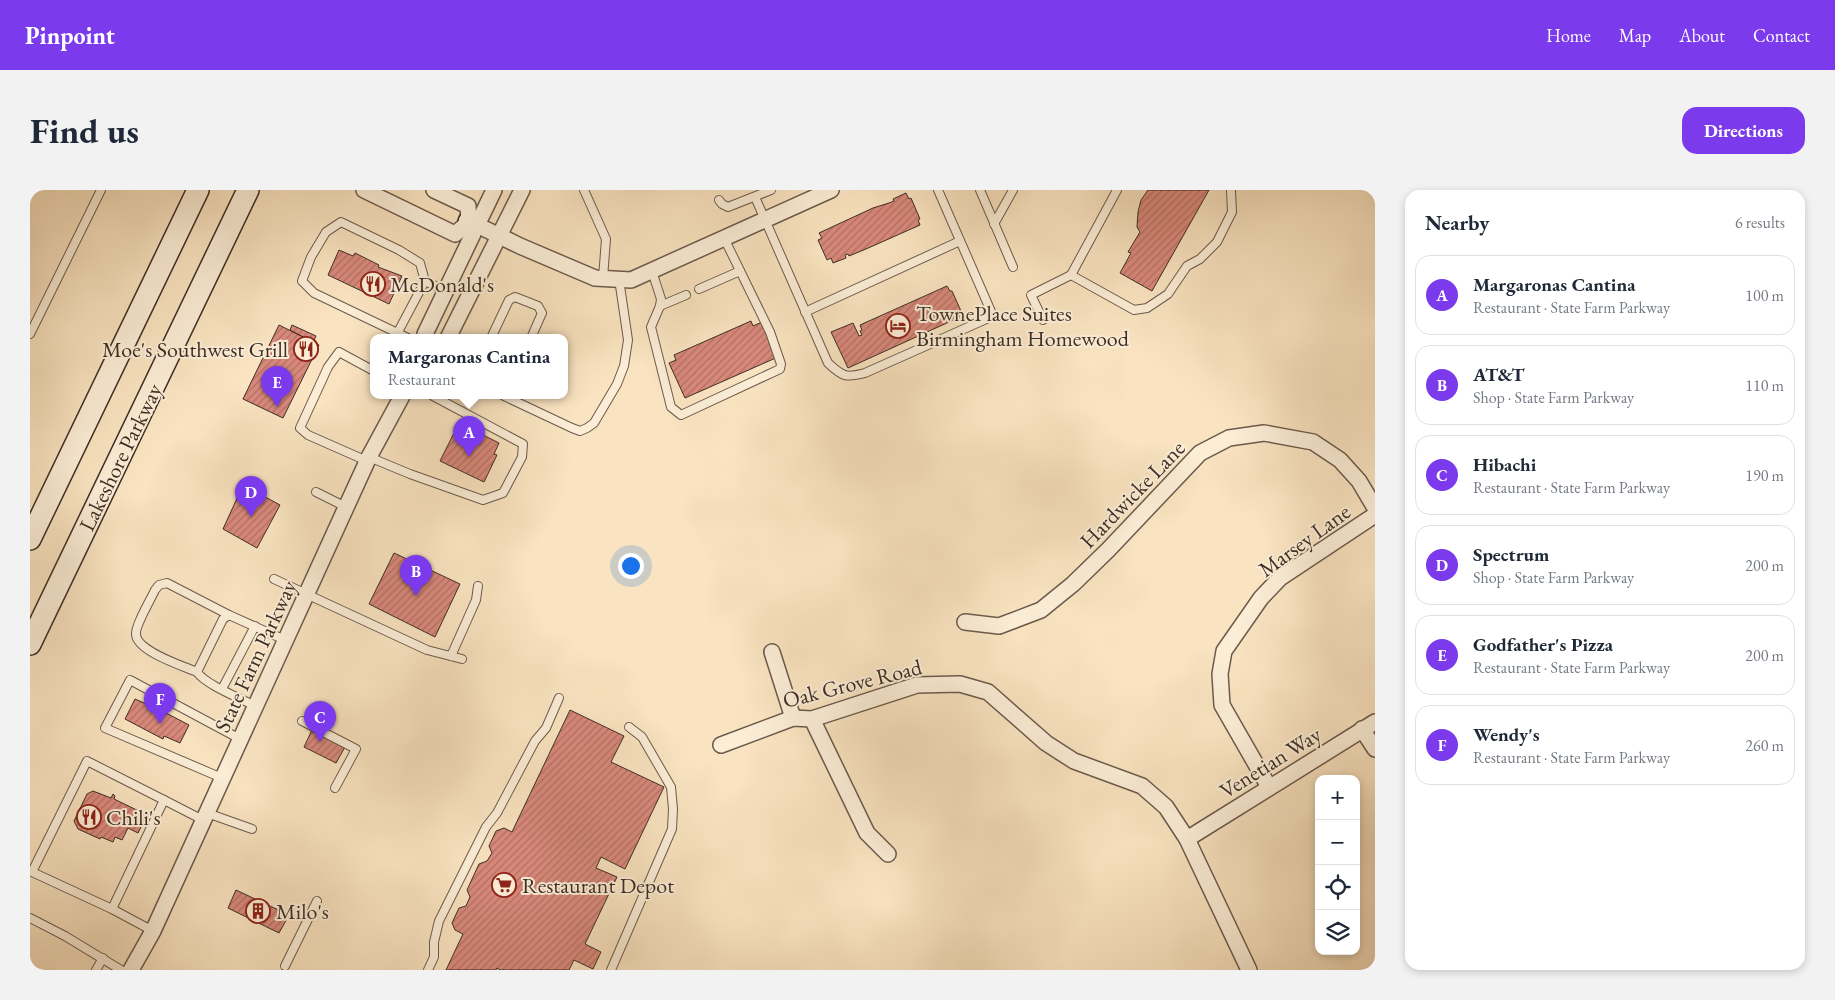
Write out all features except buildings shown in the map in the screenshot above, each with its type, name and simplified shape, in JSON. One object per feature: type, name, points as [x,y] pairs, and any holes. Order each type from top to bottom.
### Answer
[{"type":"main road","name":"Lakeshore Parkway","points":[[30,539],[198,190]]},
{"type":"main road","points":[[244,199],[259,190]]},
{"type":"main road","name":"Lakeshore Parkway","points":[[30,644],[244,199]]},
{"type":"street","points":[[364,190],[456,234],[473,224]]},
{"type":"street","points":[[434,190],[468,206],[473,224],[499,236],[595,278],[631,280],[831,190]]},
{"type":"street","points":[[425,334],[473,224],[494,190]]},
{"type":"street","points":[[450,334],[522,190]]},
{"type":"street","name":"State Farm Parkway","points":[[131,970],[151,933],[368,459],[400,399]]},
{"type":"street","name":"Hardwicke Lane","points":[[965,622],[999,626],[1041,610],[1073,584],[1108,550],[1200,453],[1229,438],[1264,432],[1313,442],[1340,460],[1359,481],[1375,508]]},
{"type":"street","name":"Marsey Lane","points":[[1269,787],[1222,705],[1220,674],[1224,651],[1261,598],[1280,578],[1375,515]]},
{"type":"street","points":[[772,652],[793,718]]},
{"type":"street","name":"Oak Grove Road","points":[[721,745],[793,718],[812,720],[917,686],[960,684],[988,692],[1046,743],[1074,760],[1142,786],[1166,807],[1187,839],[1249,970]]},
{"type":"street","points":[[812,720],[867,833],[888,854]]},
{"type":"street","points":[[1369,725],[1375,749]]},
{"type":"street","name":"Venetian Way","points":[[1187,839],[1369,725]]},
{"type":"street","name":"State Farm Parkway","points":[[140,970],[151,933]]},
{"type":"lane","points":[[30,334],[101,190]]},
{"type":"lane","points":[[584,190],[606,239],[604,278]]},
{"type":"lane","points":[[719,200],[728,207],[771,190]]},
{"type":"lane","points":[[756,197],[828,363],[840,375],[851,377],[865,373],[993,316],[938,190]]},
{"type":"lane","points":[[980,190],[1013,267]]},
{"type":"lane","points":[[994,224],[1014,190]]},
{"type":"lane","points":[[1043,320],[1031,295],[1071,275],[1117,190]]},
{"type":"lane","points":[[1071,275],[1134,310],[1147,308],[1168,294],[1187,266],[1200,260],[1217,242],[1232,212],[1231,190]]},
{"type":"lane","points":[[398,332],[425,281],[420,263],[399,250],[341,222],[326,232],[311,257],[302,281],[314,293],[401,334]]},
{"type":"lane","points":[[652,270],[661,294],[660,306],[652,327],[672,407],[681,415],[780,369],[780,358],[770,332],[724,238]]},
{"type":"lane","points":[[805,312],[960,241]]},
{"type":"lane","points":[[699,289],[740,271]]},
{"type":"lane","points":[[510,399],[580,431],[594,423],[617,384],[624,366],[628,340],[619,279]]},
{"type":"lane","points":[[425,281],[445,291]]},
{"type":"lane","points":[[660,306],[686,295]]},
{"type":"lane","points":[[493,334],[509,300],[515,297],[538,306],[542,313],[533,334]]},
{"type":"lane","points":[[370,369],[339,352],[328,367],[300,428],[308,435],[368,459],[483,500],[502,493],[522,457],[523,444],[439,399]]},
{"type":"lane","points":[[316,492],[346,507]]},
{"type":"lane","points":[[274,579],[427,650],[462,659]]},
{"type":"lane","points":[[255,706],[202,678],[197,672],[150,651],[137,640],[136,631],[155,590],[159,585],[167,583],[229,615],[286,640]]},
{"type":"lane","points":[[451,656],[476,600],[478,586]]},
{"type":"lane","points":[[197,672],[223,618],[229,615]]},
{"type":"lane","points":[[222,688],[255,626]]},
{"type":"lane","points":[[222,778],[104,728],[130,680],[240,739]]},
{"type":"lane","points":[[428,970],[434,957],[434,942],[439,921],[486,826],[497,813],[535,741],[546,728],[559,698]]},
{"type":"lane","points":[[302,721],[356,749],[335,788]]},
{"type":"lane","points":[[611,970],[672,828],[671,787],[642,736],[629,727]]},
{"type":"lane","points":[[151,933],[112,909],[32,872],[87,761],[164,800],[205,816],[252,829]]},
{"type":"lane","points":[[112,909],[164,800]]},
{"type":"lane","points":[[285,966],[317,901]]},
{"type":"lane","points":[[30,918],[121,970]]},
{"type":"lane","points":[[96,970],[103,958]]},
{"type":"place","name":"McDonald's","points":[[373,284]]},
{"type":"place","name":"TownePlace Suites Birmingham Homewood","points":[[898,326]]},
{"type":"place","name":"Moe's Southwest Grill","points":[[306,349]]},
{"type":"place","name":"Godfather's Pizza","points":[[277,407]]},
{"type":"place","name":"Margaronas Cantina","points":[[469,457]]},
{"type":"place","name":"Spectrum","points":[[251,517]]},
{"type":"place","name":"AT&T","points":[[416,596]]},
{"type":"place","name":"Wendy's","points":[[160,724]]},
{"type":"place","name":"Hibachi","points":[[320,742]]},
{"type":"place","name":"Chili's","points":[[89,817]]},
{"type":"place","name":"Restaurant Depot","points":[[504,885]]},
{"type":"place","name":"Milo's","points":[[258,911]]}]
